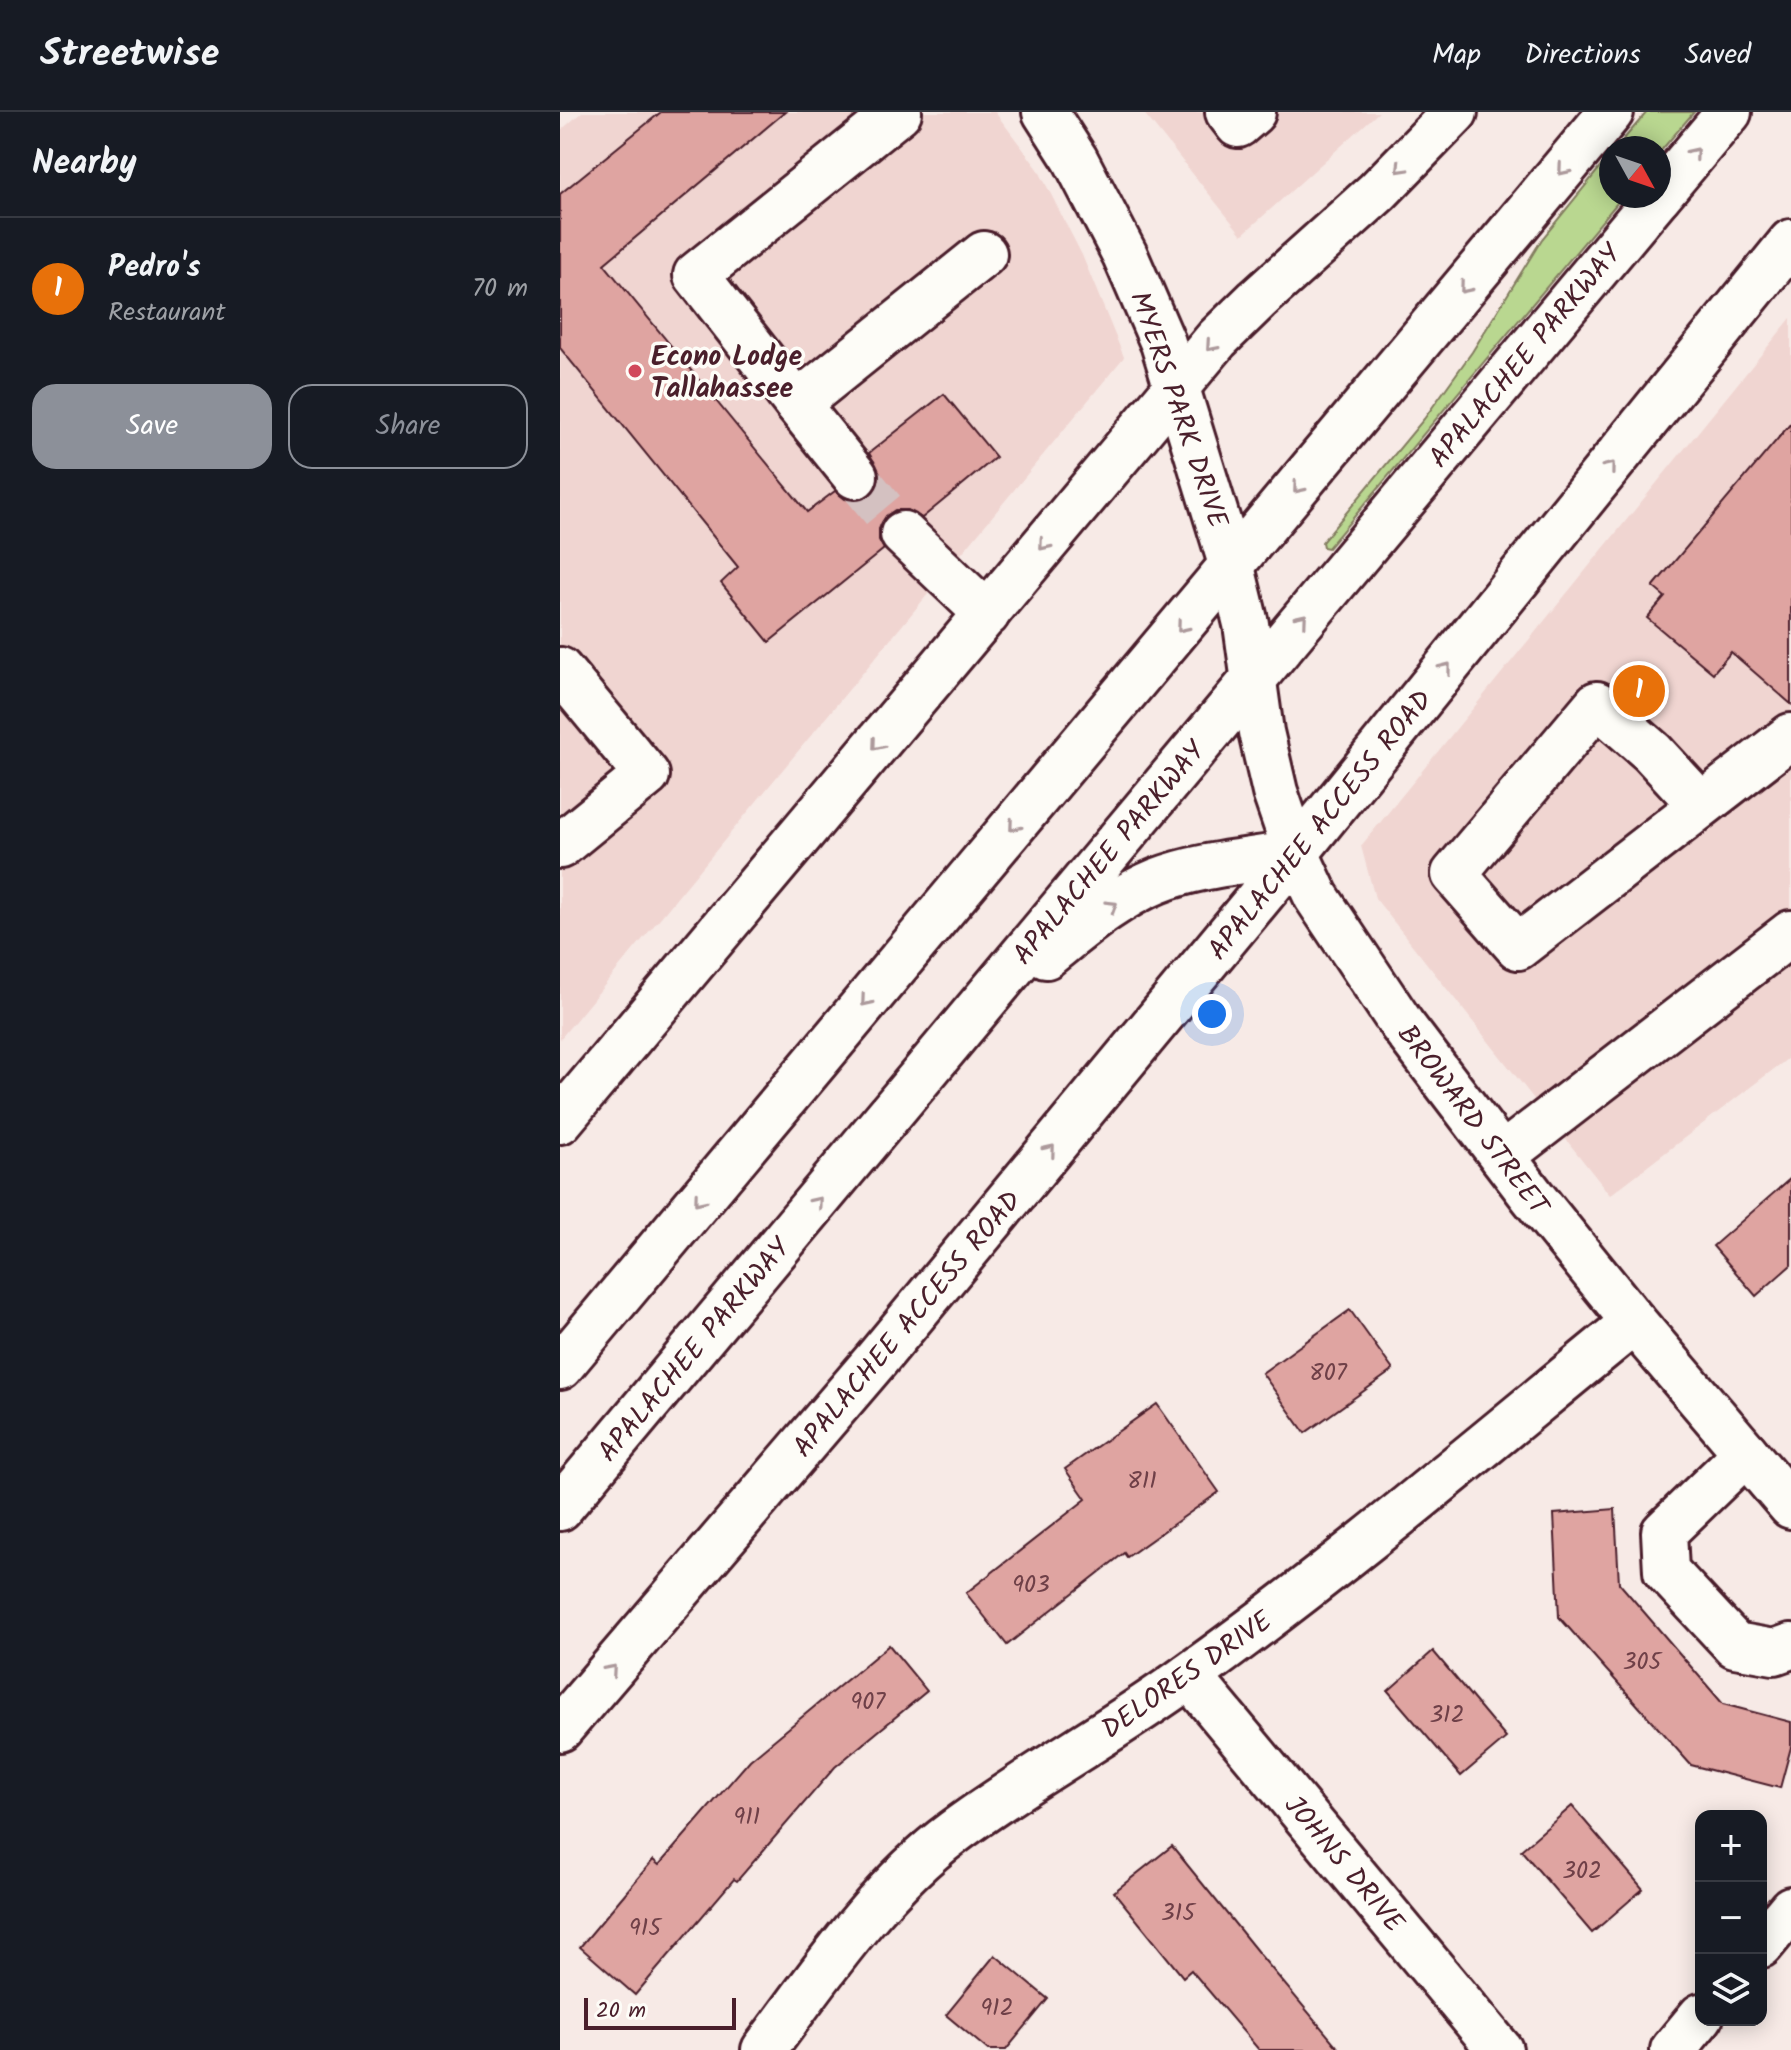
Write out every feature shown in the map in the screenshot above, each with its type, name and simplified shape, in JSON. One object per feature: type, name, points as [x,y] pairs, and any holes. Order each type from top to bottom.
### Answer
[{"type":"street","points":[[855,476],[696,275],[899,112]]},
{"type":"street","name":"MYERS PARK DRIVE","points":[[1045,112],[1075,159],[1152,314],[1232,567],[1246,624],[1252,679]]},
{"type":"street","points":[[560,1121],[1235,320],[1377,192],[1455,112]]},
{"type":"street","points":[[560,1367],[1611,112]]},
{"type":"street","name":"APALACHEE PARKWAY","points":[[1671,180],[1729,112]]},
{"type":"street","name":"APALACHEE PARKWAY","points":[[560,1508],[1647,208]]},
{"type":"street","name":"APALACHEE ACCESS ROAD","points":[[560,1729],[876,1360],[1296,853],[1791,242]]},
{"type":"street","points":[[797,404],[984,254]]},
{"type":"street","points":[[903,534],[987,614]]},
{"type":"street","points":[[560,670],[647,775],[560,846]]},
{"type":"street","name":"BROWARD STREET","points":[[1252,679],[1267,760],[1296,853],[1316,896],[1374,986],[1502,1156],[1634,1322],[1791,1506]]},
{"type":"street","points":[[1701,805],[1652,752],[1597,704],[1454,874],[1518,947],[1791,736]]},
{"type":"street","points":[[946,1046],[1094,917],[1139,890],[1177,875],[1296,853]]},
{"type":"street","points":[[1502,1156],[1791,933]]},
{"type":"street","name":"DELORES DRIVE","points":[[764,2050],[829,1963],[903,1876],[953,1833],[1189,1676],[1364,1542],[1634,1322]]},
{"type":"street","points":[[1746,1453],[1664,1532],[1666,1571],[1735,1645],[1774,1652],[1791,1646]]},
{"type":"street","name":"JOHNS DRIVE","points":[[1189,1676],[1500,2050]]},
{"type":"street","points":[[1767,1938],[1791,1909]]},
{"type":"street","points":[[1673,2050],[1695,2023]]},
{"type":"shaded area","points":[[582,112],[995,112],[1038,169],[1082,255],[1124,357],[560,1039],[560,131]]},
{"type":"shaded area","points":[[1143,112],[1379,112],[1242,235]]},
{"type":"shaded area","points":[[1791,318],[1791,1056],[1610,1195],[1375,898],[1361,846]]},
{"type":"green space","points":[[1647,112],[1694,112],[1671,139],[1671,136],[1626,136]]},
{"type":"green space","points":[[1599,169],[1599,208],[1613,208],[1328,548],[1323,547],[1322,542],[1424,419],[1472,352],[1542,239]]},
{"type":"building","name":"Econo Lodge Tallahassee","points":[[661,112],[785,112],[604,264],[807,512],[835,491],[845,499],[858,501],[871,495],[880,473],[869,453],[944,394],[996,457],[922,518],[908,510],[895,510],[886,516],[879,529],[879,540],[884,549],[769,642],[721,583],[738,567],[560,348],[560,194]]},
{"type":"building","points":[[1791,423],[1791,704],[1731,652],[1713,673],[1647,618],[1665,597],[1653,587]]},
{"type":"building","points":[[1791,1178],[1791,1265],[1756,1296],[1713,1246]]},
{"type":"building","points":[[1350,1310],[1393,1370],[1305,1433],[1262,1373]]},
{"type":"building","points":[[1157,1404],[1219,1492],[1127,1557],[1124,1553],[1007,1645],[966,1593],[1086,1499],[1065,1469]]},
{"type":"building","points":[[1615,1509],[1619,1583],[1723,1704],[1791,1722],[1791,1747],[1780,1788],[1691,1765],[1559,1617],[1554,1514]]},
{"type":"building","points":[[889,1645],[927,1691],[835,1767],[635,1995],[580,1947],[653,1860],[659,1865],[750,1760]]},
{"type":"building","points":[[1433,1651],[1506,1738],[1461,1776],[1388,1691]]},
{"type":"building","points":[[1572,1806],[1643,1889],[1592,1933],[1521,1850]]},
{"type":"building","points":[[1172,1846],[1340,2050],[1259,2050],[1191,1970],[1183,1977],[1114,1892]]},
{"type":"building","points":[[995,1955],[1048,1999],[1006,2050],[988,2050],[946,2015]]},
{"type":"tunnel","points":[[855,476],[903,534]]},
{"type":"place","name":"Econo Lodge Tallahassee","points":[[635,371]]},
{"type":"place","name":"Pedro's","points":[[1639,691]]}]
